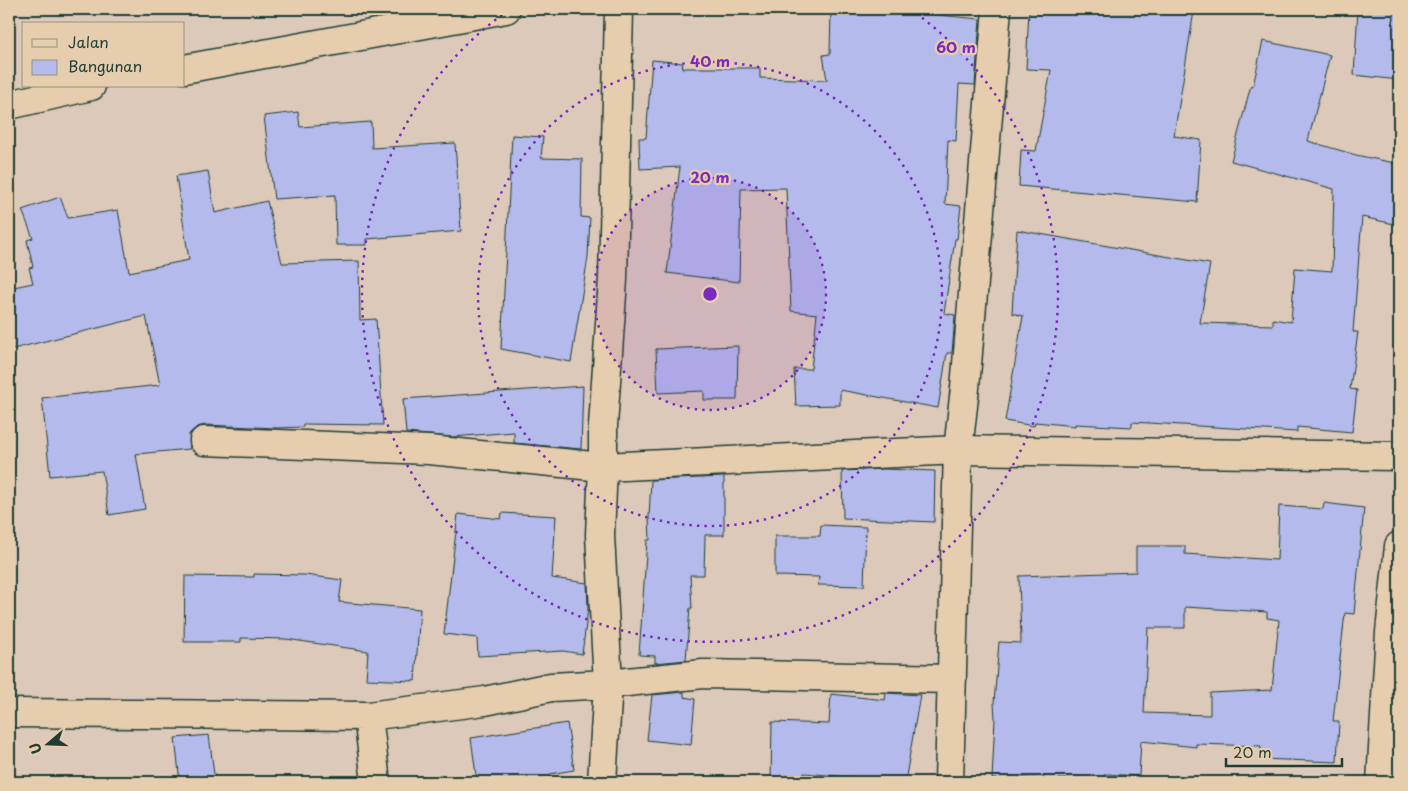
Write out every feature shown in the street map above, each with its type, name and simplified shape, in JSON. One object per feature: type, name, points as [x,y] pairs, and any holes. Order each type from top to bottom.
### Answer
[{"type":"street","points":[[185,69],[506,9]]},
{"type":"street","points":[[602,782],[608,684],[600,535],[603,426],[613,279],[619,9]]},
{"type":"street","points":[[950,782],[958,450],[965,388],[997,9]]},
{"type":"street","points":[[9,104],[82,88]]},
{"type":"street","points":[[204,441],[429,450],[603,467],[958,450],[1399,456]]},
{"type":"street","points":[[1381,782],[1390,632],[1399,546]]},
{"type":"street","points":[[9,713],[368,716],[485,701],[551,687],[608,684],[703,674],[952,678]]},
{"type":"street","points":[[368,716],[376,782]]},
{"type":"building","points":[[831,9],[886,9],[980,19],[975,85],[959,84],[956,141],[948,140],[945,204],[961,206],[944,313],[955,315],[952,353],[947,353],[938,408],[840,390],[840,405],[796,406],[794,369],[811,369],[817,314],[791,311],[786,188],[741,189],[739,282],[667,273],[680,167],[640,169],[639,138],[646,138],[652,60],[683,63],[682,68],[760,68],[760,78],[827,80],[823,55],[830,54]]},
{"type":"building","points":[[1029,9],[1178,9],[1194,11],[1174,136],[1201,140],[1197,202],[1019,186],[1021,150],[1036,151],[1051,70],[1026,69]]},
{"type":"building","points":[[1358,9],[1399,9],[1399,80],[1354,75]]},
{"type":"building","points":[[1263,41],[1330,55],[1308,141],[1356,155],[1399,164],[1399,200],[1394,224],[1362,217],[1353,332],[1358,332],[1350,389],[1357,390],[1352,432],[1297,427],[1297,432],[1132,422],[1132,427],[1075,424],[1075,426],[1035,422],[1034,426],[1005,421],[1023,316],[1012,313],[1017,230],[1210,264],[1200,323],[1273,325],[1273,319],[1291,322],[1295,268],[1332,271],[1334,189],[1231,161],[1251,85],[1253,86]]},
{"type":"building","points":[[298,112],[300,127],[371,122],[372,148],[455,143],[461,231],[367,239],[367,245],[336,245],[335,195],[274,199],[264,116]]},
{"type":"building","points":[[512,135],[543,137],[541,158],[582,159],[581,217],[590,218],[588,257],[571,362],[501,349]]},
{"type":"building","points":[[208,171],[215,213],[267,201],[282,263],[359,261],[360,320],[376,319],[383,425],[303,424],[303,427],[277,428],[205,425],[197,427],[189,434],[190,449],[136,454],[145,509],[109,515],[102,471],[50,476],[42,398],[160,385],[146,316],[9,350],[9,288],[33,283],[29,268],[33,267],[27,240],[33,238],[22,210],[60,197],[68,218],[118,210],[129,272],[189,260],[176,176]]},
{"type":"building","points":[[738,346],[737,400],[704,400],[704,391],[658,393],[656,349]]},
{"type":"building","points":[[583,386],[581,449],[514,443],[514,432],[452,437],[406,433],[403,399]]},
{"type":"building","points":[[884,469],[935,471],[934,522],[843,518],[842,471]]},
{"type":"building","points":[[724,477],[724,535],[705,535],[704,575],[690,575],[692,608],[690,608],[686,660],[655,663],[655,656],[639,655],[647,540],[650,540],[651,480]]},
{"type":"building","points":[[1324,503],[1364,508],[1354,614],[1345,613],[1333,721],[1339,721],[1337,762],[1260,759],[1261,746],[1196,744],[1196,747],[1141,741],[1139,776],[1105,774],[1105,781],[1059,779],[1059,781],[1022,778],[1022,781],[992,779],[994,703],[999,642],[1021,643],[1019,576],[1136,572],[1136,546],[1185,546],[1185,554],[1277,560],[1279,506],[1323,509]],"holes":[[[1185,607],[1267,612],[1267,618],[1279,620],[1272,690],[1210,693],[1210,715],[1144,713],[1148,628],[1185,628]]]},
{"type":"building","points":[[502,513],[556,516],[552,578],[587,583],[588,609],[582,654],[563,651],[478,656],[477,638],[444,634],[458,514],[501,519]]},
{"type":"building","points":[[821,525],[866,527],[864,586],[818,585],[819,577],[775,576],[775,536],[820,536]]},
{"type":"building","points":[[254,574],[305,575],[342,580],[339,602],[420,609],[415,681],[366,679],[368,651],[286,639],[241,638],[241,642],[184,642],[185,576],[254,577]]},
{"type":"building","points":[[684,692],[684,697],[695,699],[691,745],[647,740],[652,695]]},
{"type":"building","points":[[886,693],[920,695],[905,782],[804,773],[804,782],[771,782],[772,722],[829,724],[831,694],[885,700]]},
{"type":"building","points":[[567,723],[574,770],[550,774],[551,782],[477,782],[471,738]]},
{"type":"building","points":[[209,735],[215,782],[180,782],[175,738]]}]
